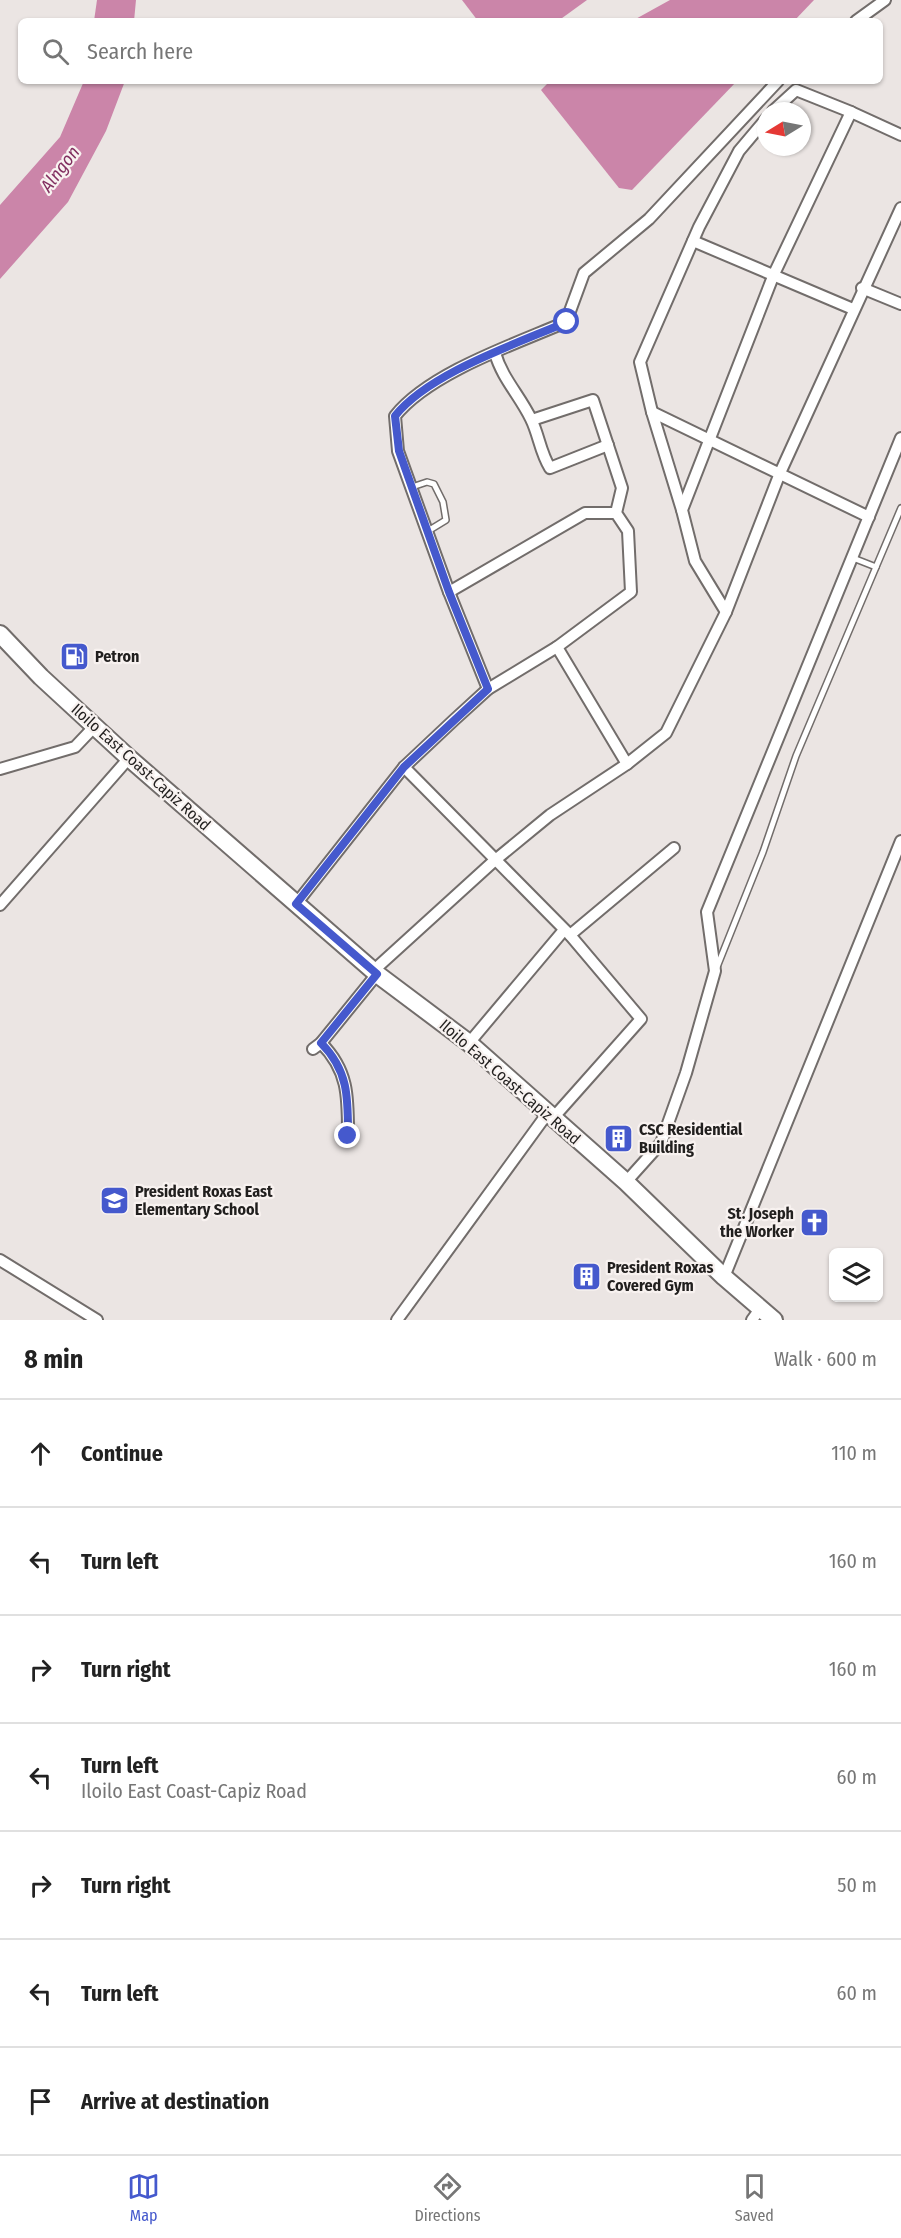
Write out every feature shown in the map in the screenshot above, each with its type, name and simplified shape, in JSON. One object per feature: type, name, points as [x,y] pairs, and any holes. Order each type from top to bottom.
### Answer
[{"type":"main road","name":"Iloilo East Coast-Capiz Road","points":[[0,634],[94,727],[129,758],[375,973],[469,1043],[626,1182],[724,1277],[756,1314],[774,1320]]},
{"type":"street","points":[[860,18],[885,0]]},
{"type":"street","points":[[488,689],[411,488],[399,451],[395,416],[421,390],[495,352],[567,322],[584,273],[649,219],[775,84]]},
{"type":"street","points":[[782,102],[796,90],[901,135]]},
{"type":"street","points":[[682,510],[774,274],[851,112]]},
{"type":"street","points":[[726,612],[695,561],[640,362],[693,241],[739,151],[757,130]]},
{"type":"street","points":[[348,1136],[348,1110],[342,1068],[317,1046],[375,973],[494,861],[550,815],[627,764],[666,733],[726,612],[780,473],[862,288],[901,208]]},
{"type":"street","points":[[693,241],[853,309]]},
{"type":"street","points":[[862,288],[901,304]]},
{"type":"street","points":[[495,352],[499,366],[532,420],[542,455],[550,468],[608,445]]},
{"type":"street","points":[[296,904],[404,767],[488,689],[557,647],[631,592],[628,531],[616,513],[622,488],[593,400],[532,420]]},
{"type":"street","points":[[652,412],[869,517]]},
{"type":"street","points":[[626,1182],[661,1143],[686,1073],[715,972],[707,912],[901,438]]},
{"type":"street","points":[[449,592],[585,513],[616,513]]},
{"type":"street","points":[[557,647],[627,764]]},
{"type":"street","points":[[0,769],[75,747],[94,727]]},
{"type":"street","points":[[0,905],[129,758]]},
{"type":"street","points":[[397,1320],[550,1116],[641,1018],[567,933],[404,767]]},
{"type":"street","points":[[724,1277],[901,841]]},
{"type":"street","points":[[469,1043],[567,933],[674,848]]},
{"type":"street","points":[[0,1260],[97,1320]]},
{"type":"lane","points":[[411,488],[427,482],[434,484],[443,502],[446,520],[428,531]]},
{"type":"lane","points":[[715,972],[763,852],[796,756],[901,508]]},
{"type":"lane","points":[[853,558],[876,567]]},
{"type":"water","points":[[97,0],[136,0],[134,18],[94,18]]},
{"type":"water","points":[[462,0],[587,0],[562,18],[476,18]]},
{"type":"water","points":[[670,0],[814,0],[797,18],[637,18]]},
{"type":"water","name":"Alngon","points":[[83,84],[124,84],[106,131],[68,202],[0,279],[0,205],[60,137]]},
{"type":"water","points":[[547,84],[734,84],[632,190],[619,188],[541,90]]},
{"type":"place","name":"Petron","points":[[74,656]]},
{"type":"place","name":"CSC Residential Building","points":[[618,1138]]},
{"type":"place","name":"President Roxas East Elementary School","points":[[114,1200]]},
{"type":"place","name":"St. Joseph the Worker","points":[[815,1222]]},
{"type":"place","name":"President Roxas Covered Gym","points":[[586,1276]]},
{"type":"route","points":[[348,1136],[348,1110],[342,1068],[321,1043],[377,974],[296,904],[404,767],[488,689],[411,488],[399,451],[395,416],[405,403],[421,390],[495,352],[567,322]]}]
